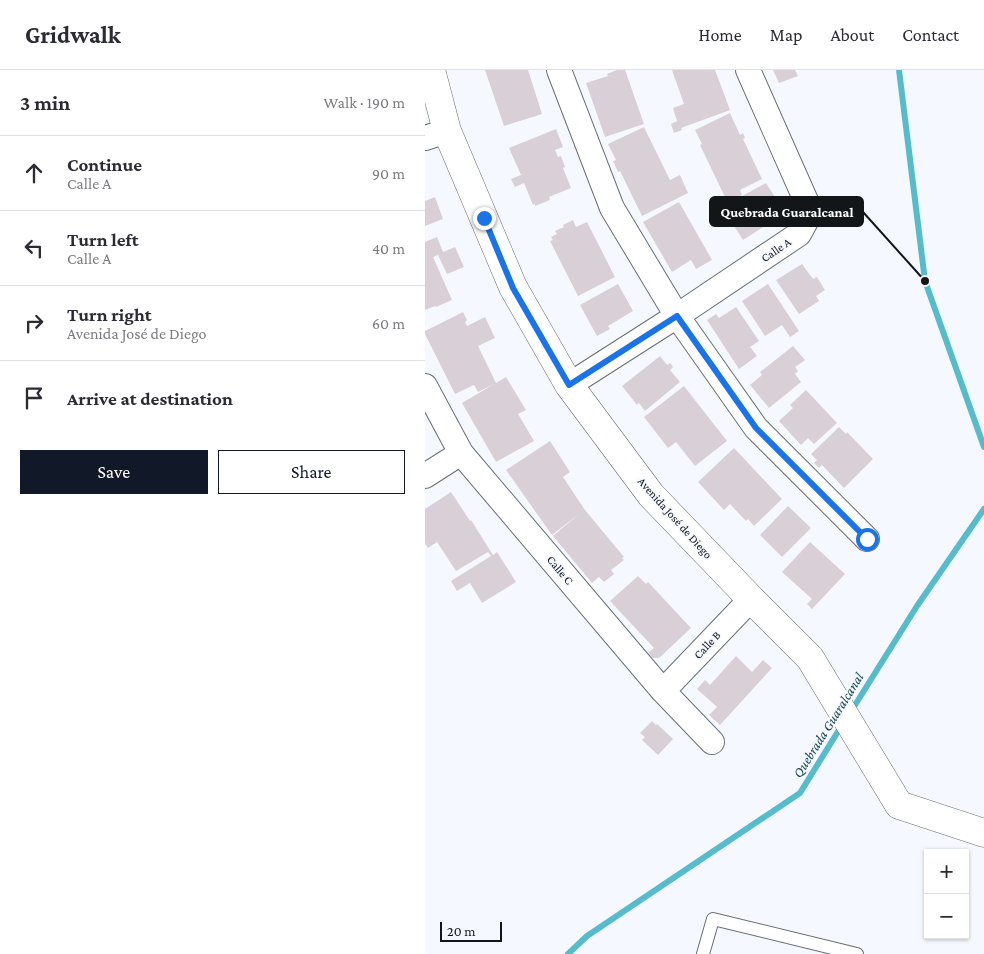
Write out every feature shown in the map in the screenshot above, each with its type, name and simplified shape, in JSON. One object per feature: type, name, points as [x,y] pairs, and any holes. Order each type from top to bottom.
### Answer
[{"type":"street","name":"Avenida José de Diego","points":[[431,70],[436,134],[513,288],[569,385],[651,495],[810,658],[899,805],[984,833]]},
{"type":"street","points":[[559,70],[612,208],[677,316],[756,428],[867,539]]},
{"type":"street","name":"Calle A","points":[[569,385],[677,316],[799,234],[811,212],[748,70]]},
{"type":"street","name":"Calle C","points":[[425,386],[461,453],[663,691],[712,742]]},
{"type":"street","points":[[425,476],[461,453]]},
{"type":"street","name":"Calle B","points":[[663,691],[751,599]]},
{"type":"lane","points":[[703,954],[713,918],[857,954]]},
{"type":"building","points":[[485,70],[528,70],[542,114],[504,126]]},
{"type":"building","points":[[617,70],[625,70],[644,124],[605,137],[586,83],[608,76],[607,74]]},
{"type":"building","points":[[672,70],[715,70],[730,110],[681,128],[682,130],[674,133],[671,124],[677,121],[673,108],[684,104]]},
{"type":"building","points":[[773,70],[795,70],[798,76],[779,83]]},
{"type":"building","points":[[730,113],[740,135],[743,133],[745,138],[743,139],[762,179],[740,190],[742,195],[730,201],[728,196],[725,197],[700,145],[702,144],[695,130]]},
{"type":"building","points":[[644,127],[670,180],[680,175],[688,193],[642,216],[620,171],[618,172],[613,161],[616,160],[608,144]]},
{"type":"building","points":[[556,129],[563,147],[555,150],[558,157],[561,156],[565,167],[563,168],[571,188],[549,197],[550,200],[535,206],[524,183],[515,187],[511,179],[521,175],[509,148]]},
{"type":"building","points":[[766,183],[785,213],[743,240],[722,207]]},
{"type":"building","points":[[435,197],[443,219],[425,226],[425,201]]},
{"type":"building","points":[[679,202],[712,260],[696,269],[691,260],[672,272],[643,222]]},
{"type":"building","points":[[573,220],[576,227],[587,222],[615,277],[578,296],[550,241],[553,240],[551,237],[557,234],[555,231]]},
{"type":"building","points":[[437,237],[443,252],[455,247],[464,267],[447,274],[438,255],[433,257],[452,300],[425,310],[425,242]]},
{"type":"building","points":[[802,264],[813,279],[817,277],[825,290],[816,296],[819,301],[799,314],[776,280]]},
{"type":"building","points":[[618,284],[633,311],[608,326],[610,329],[597,336],[580,305]]},
{"type":"building","points":[[768,284],[799,331],[790,337],[782,325],[765,336],[742,301]]},
{"type":"building","points":[[736,307],[759,341],[750,347],[757,356],[739,369],[707,320],[716,314],[719,318]]},
{"type":"building","points":[[463,312],[467,320],[465,322],[467,326],[485,317],[495,338],[478,346],[496,383],[506,377],[526,410],[518,414],[534,441],[496,462],[462,403],[494,384],[478,392],[474,385],[455,394],[425,334],[425,331]]},
{"type":"building","points":[[793,346],[805,360],[795,367],[798,371],[795,374],[801,382],[769,408],[750,385],[762,375],[760,372]]},
{"type":"building","points":[[660,356],[667,365],[670,363],[673,367],[670,370],[680,382],[645,411],[639,403],[637,405],[622,386]]},
{"type":"building","points":[[684,386],[727,441],[695,466],[676,442],[668,448],[644,417]]},
{"type":"building","points":[[806,390],[837,423],[814,444],[808,438],[801,445],[779,421],[793,408],[790,405]]},
{"type":"building","points":[[839,427],[846,434],[847,432],[873,459],[844,488],[822,465],[819,468],[814,463],[817,460],[811,454]]},
{"type":"building","points":[[550,441],[570,472],[563,477],[585,510],[624,557],[622,558],[624,560],[611,570],[614,574],[604,582],[599,577],[592,583],[553,536],[579,514],[552,535],[506,470]]},
{"type":"building","points":[[734,448],[782,499],[754,526],[748,519],[746,521],[730,504],[724,510],[698,482]]},
{"type":"building","points":[[451,492],[493,555],[497,552],[516,582],[482,603],[470,583],[457,591],[451,581],[491,556],[488,552],[456,571],[437,542],[428,548],[425,543],[425,509]]},
{"type":"building","points":[[788,506],[811,528],[782,557],[760,535]]},
{"type":"building","points":[[810,542],[845,574],[812,609],[807,604],[812,599],[782,572]]},
{"type":"building","points":[[638,576],[646,584],[648,582],[691,628],[659,658],[653,658],[648,653],[654,648],[610,601]]},
{"type":"building","points":[[736,656],[752,672],[763,660],[772,668],[720,725],[709,715],[717,707],[697,689],[705,680],[710,685]]},
{"type":"building","points":[[652,721],[673,739],[658,755],[642,740],[645,737],[640,733]]},
{"type":"waterway","name":"Quebrada Guaralcanal","points":[[899,70],[925,281],[984,447]]},
{"type":"waterway","name":"Quebrada Guaralcanal","points":[[850,713],[917,606],[984,509]]},
{"type":"waterway","name":"Quebrada Guaralcanal","points":[[568,954],[587,936],[800,793],[842,725]]},
{"type":"place","name":"Quebrada Guaralcanal","points":[[925,281]]},
{"type":"route","points":[[484,218],[513,288],[569,385],[677,316],[756,428],[867,539]]}]
